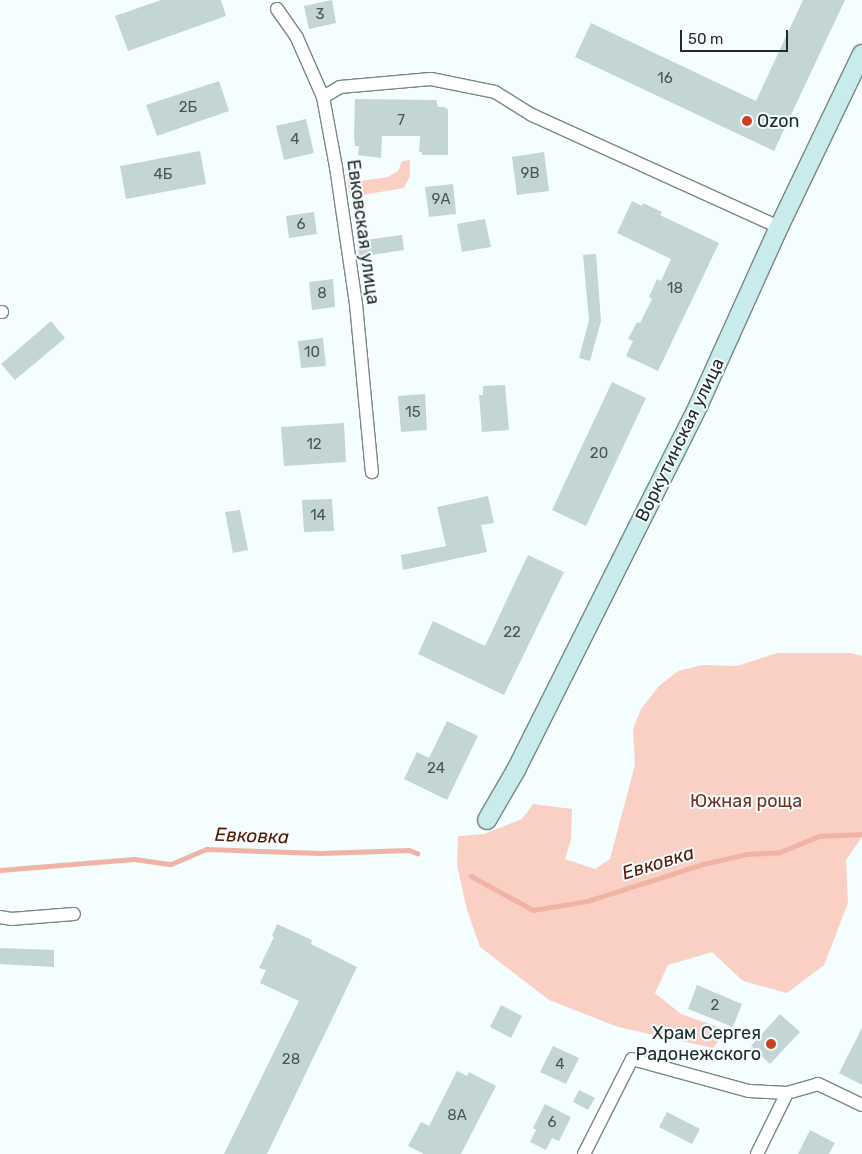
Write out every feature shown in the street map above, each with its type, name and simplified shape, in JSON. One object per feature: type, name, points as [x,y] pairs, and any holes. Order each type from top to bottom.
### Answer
[{"type":"street","name":"Евковская улица","points":[[277,9],[297,38],[323,97],[336,167],[356,304],[372,472]]},
{"type":"street","name":"Воркутинская улица","points":[[487,820],[516,770],[690,422],[779,228],[862,54]]},
{"type":"street","points":[[323,97],[340,87],[431,78],[495,92],[532,115],[779,228]]},
{"type":"street","points":[[0,917],[11,919],[74,914]]},
{"type":"street","points":[[584,1154],[632,1060],[749,1091],[787,1093],[818,1084],[862,1105]]},
{"type":"street","points":[[757,1154],[787,1093]]},
{"type":"green space","points":[[410,160],[410,176],[404,188],[350,197],[347,179],[360,178],[360,181],[388,177],[398,171],[402,161]]},
{"type":"green space","name":"Южная роща","points":[[777,653],[851,653],[862,656],[862,837],[846,860],[848,903],[824,965],[787,993],[743,981],[712,952],[668,965],[655,993],[681,1014],[727,1030],[713,1048],[618,1027],[549,1000],[480,947],[467,910],[457,865],[458,836],[484,834],[522,819],[533,804],[572,809],[571,839],[565,859],[595,869],[610,859],[635,765],[633,729],[641,709],[659,686],[678,671],[702,665],[737,666]]},
{"type":"building","points":[[161,0],[221,0],[226,16],[128,51],[115,16]]},
{"type":"building","points":[[332,0],[336,23],[309,29],[304,6]]},
{"type":"building","points":[[803,0],[845,0],[774,151],[575,57],[591,23],[756,101]]},
{"type":"building","points":[[219,81],[229,111],[157,136],[146,105]]},
{"type":"building","points":[[355,99],[436,100],[438,107],[448,109],[448,155],[422,155],[422,152],[419,152],[420,136],[382,136],[381,158],[358,155],[359,146],[355,146],[354,138]]},
{"type":"building","points":[[306,119],[314,153],[284,160],[276,126]]},
{"type":"building","points":[[200,151],[206,184],[126,199],[120,166]]},
{"type":"building","points":[[544,152],[549,191],[517,195],[512,157]]},
{"type":"building","points":[[453,184],[456,214],[429,217],[425,187]]},
{"type":"building","points":[[632,201],[642,206],[643,203],[662,212],[660,215],[719,243],[658,371],[626,356],[633,341],[628,339],[637,322],[640,323],[652,299],[649,297],[657,279],[661,281],[671,259],[617,233]]},
{"type":"building","points":[[314,212],[317,234],[289,238],[286,216]]},
{"type":"building","points":[[485,219],[491,247],[462,252],[457,224]]},
{"type":"building","points":[[402,235],[404,250],[359,257],[357,241]]},
{"type":"building","points":[[596,254],[601,321],[590,361],[579,358],[589,320],[583,255]]},
{"type":"building","points":[[333,279],[335,307],[312,310],[309,282]]},
{"type":"building","points":[[51,321],[65,338],[15,380],[1,364]]},
{"type":"building","points":[[323,338],[326,366],[301,368],[298,341]]},
{"type":"building","points":[[612,382],[646,398],[586,526],[552,510]]},
{"type":"building","points":[[505,385],[509,430],[482,432],[479,395],[483,395],[483,386]]},
{"type":"building","points":[[425,394],[427,430],[401,432],[398,396]]},
{"type":"building","points":[[344,423],[346,462],[284,466],[281,427]]},
{"type":"building","points":[[488,496],[494,523],[481,525],[487,552],[403,570],[401,555],[446,546],[437,507]]},
{"type":"building","points":[[332,499],[334,531],[304,532],[302,500]]},
{"type":"building","points":[[240,510],[248,550],[233,553],[225,512]]},
{"type":"building","points":[[528,555],[564,572],[504,695],[418,654],[433,621],[485,646]]},
{"type":"building","points":[[447,721],[478,736],[447,800],[404,779],[417,752],[429,758]]},
{"type":"building","points":[[277,924],[312,940],[311,944],[357,967],[267,1154],[224,1154],[299,1001],[260,983],[266,970],[259,968],[274,937],[272,936]]},
{"type":"building","points":[[0,948],[54,950],[54,967],[0,964]]},
{"type":"building","points":[[697,985],[742,1004],[733,1027],[688,1009]]},
{"type":"building","points":[[501,1005],[522,1016],[511,1038],[490,1027]]},
{"type":"building","points":[[780,1014],[800,1032],[770,1064],[751,1046]]},
{"type":"building","points":[[862,1028],[862,1085],[839,1073]]},
{"type":"building","points":[[553,1046],[579,1058],[566,1084],[540,1072]]},
{"type":"building","points":[[457,1071],[467,1076],[469,1072],[496,1086],[461,1154],[424,1154],[408,1146],[421,1122],[429,1126]]},
{"type":"building","points":[[579,1090],[595,1098],[588,1110],[573,1102]]},
{"type":"building","points":[[545,1104],[571,1117],[559,1141],[552,1138],[546,1150],[530,1142],[536,1130],[533,1128]]},
{"type":"building","points":[[667,1112],[700,1129],[692,1144],[659,1127]]},
{"type":"building","points":[[810,1130],[835,1143],[829,1154],[798,1154]]},
{"type":"waterway","name":"Евковка","points":[[471,876],[533,910],[588,901],[703,864],[747,854],[780,852],[819,836],[862,834]]},
{"type":"waterway","name":"Евковка","points":[[0,870],[134,859],[171,864],[206,849],[321,853],[409,850],[417,853]]},
{"type":"place","name":"Ozon","points":[[747,121]]},
{"type":"place","name":"Храм Сергея Радонежского","points":[[771,1044]]}]
